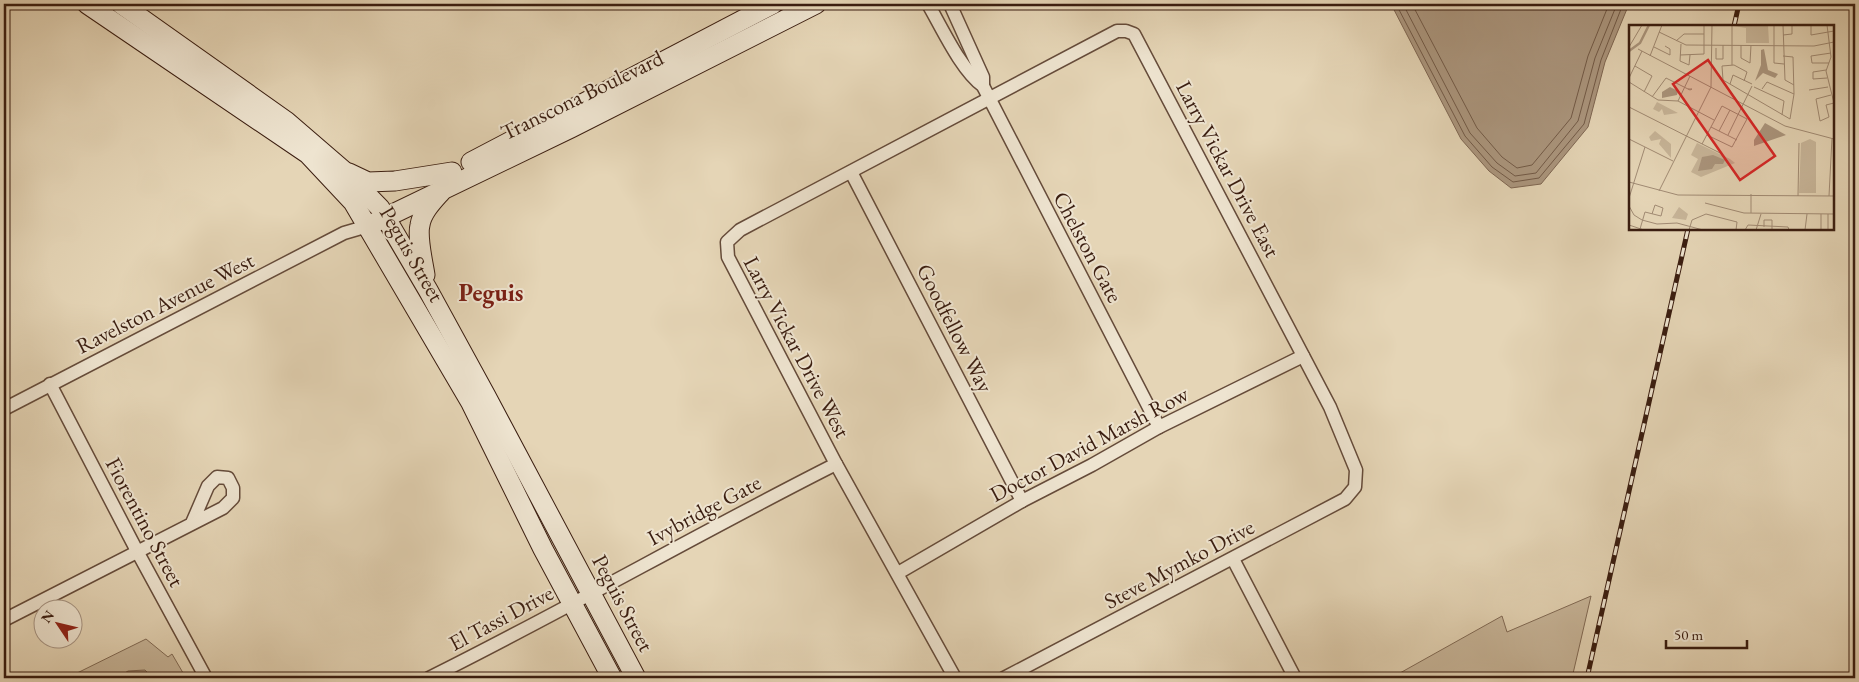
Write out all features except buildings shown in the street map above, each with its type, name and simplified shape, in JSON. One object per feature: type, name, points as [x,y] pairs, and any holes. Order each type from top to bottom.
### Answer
[{"type":"street","name":"Peguis Street","points":[[87,4],[308,154],[353,202],[472,403],[543,549],[612,678]]},
{"type":"street","name":"Peguis Street","points":[[122,4],[286,121],[344,171],[383,213],[428,290],[636,678]]},
{"type":"street","name":"Transcona Boulevard","points":[[366,222],[449,180],[773,4]]},
{"type":"street","name":"Transcona Boulevard","points":[[449,180],[571,128],[816,4]]},
{"type":"street","name":"Chelston Gate","points":[[928,4],[965,66],[976,81],[983,86]]},
{"type":"street","name":"Chelston Gate","points":[[950,4],[983,77],[983,86],[988,99],[1159,427]]},
{"type":"street","name":"Larry Vickar Drive East","points":[[988,99],[1117,31],[1126,31],[1134,34],[1330,407],[1356,470]]},
{"type":"street","name":"Larry Vickar Drive West","points":[[955,678],[836,464],[728,257],[727,242],[740,230],[988,99]]},
{"type":"street","points":[[344,171],[368,182],[449,180]]},
{"type":"street","name":"Goodfellow Way","points":[[851,172],[1022,501]]},
{"type":"street","points":[[428,290],[421,254],[420,225],[429,206],[449,180]]},
{"type":"street","name":"Ravelston Avenue West","points":[[4,409],[366,222]]},
{"type":"street","name":"Doctor David Marsh Row","points":[[898,573],[1022,501],[1092,465],[1159,427],[1303,356]]},
{"type":"street","name":"Fiorentino Street","points":[[50,384],[206,678]]},
{"type":"street","name":"Ivybridge Gate","points":[[591,593],[836,464]]},
{"type":"street","name":"Steve Mymko Drive","points":[[1004,678],[1345,499],[1354,486],[1356,470]]},
{"type":"street","points":[[4,620],[192,523]]},
{"type":"street","points":[[1233,559],[1295,678]]},
{"type":"street","name":"El Tassi Drive","points":[[429,678],[591,593]]},
{"type":"shaded area","points":[[1591,596],[1572,678],[1391,678],[1502,616],[1507,632]]},
{"type":"shaded area","points":[[146,639],[168,657],[172,654],[186,678],[67,678]]},
{"type":"water","points":[[1391,4],[1629,4],[1605,62],[1588,127],[1541,184],[1511,188],[1489,171],[1461,139]]},
{"type":"water","points":[[145,670],[153,678],[117,678],[128,671]]},
{"type":"railway","points":[[1734,25],[1739,4]]},
{"type":"railway","points":[[1587,678],[1688,230]]},
{"type":"district","name":"Peguis","points":[[491,292]]}]
